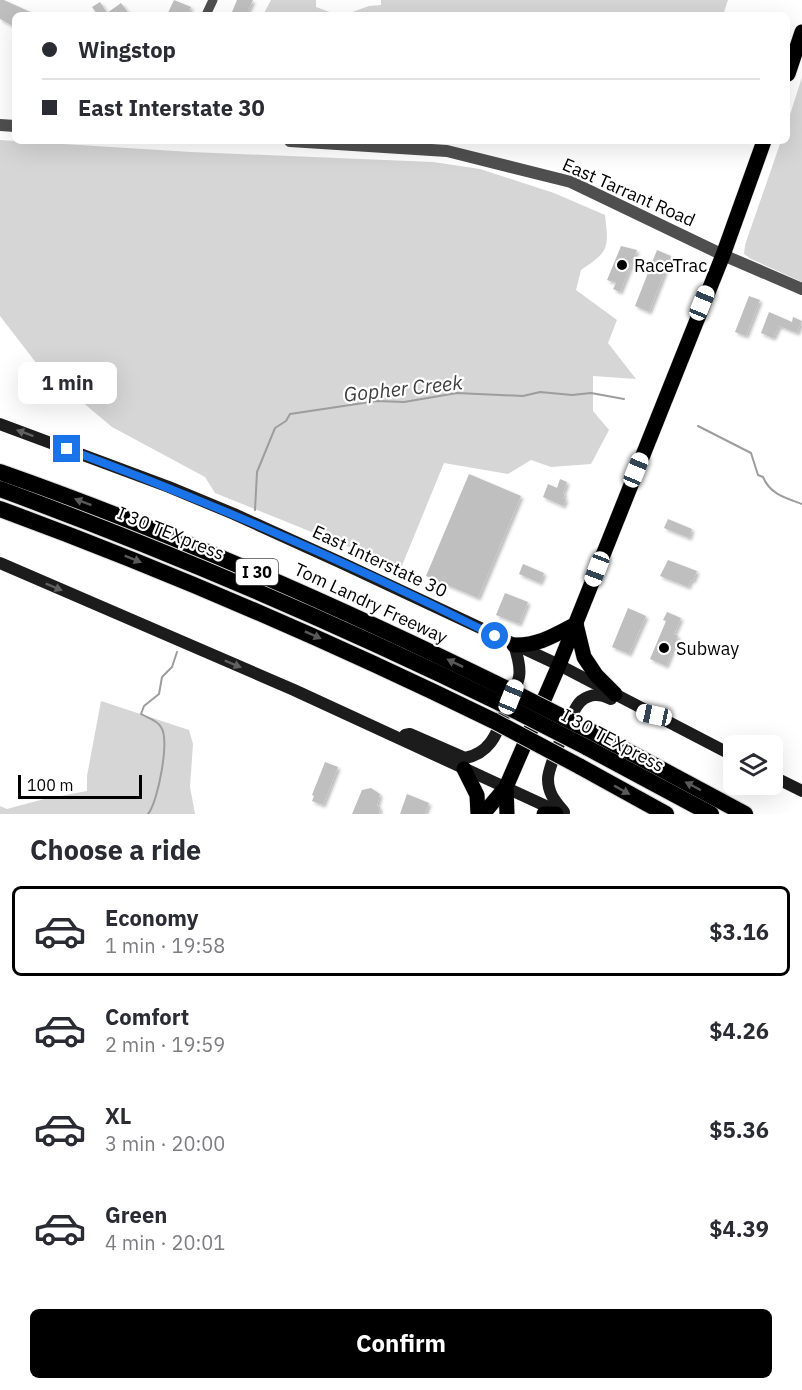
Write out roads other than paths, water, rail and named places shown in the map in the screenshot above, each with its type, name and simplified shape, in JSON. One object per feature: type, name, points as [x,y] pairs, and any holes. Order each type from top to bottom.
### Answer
[{"type":"highway","name":"Tom Landry Freeway","points":[[0,472],[128,519],[241,565],[407,640],[505,696],[745,814]]},
{"type":"highway","name":"I 30 TEXpress","points":[[0,489],[173,555],[505,696]]},
{"type":"highway","name":"I 30","points":[[0,509],[246,605],[340,647],[494,721],[666,814]]},
{"type":"highway","name":"I 30 TEXpress","points":[[589,739],[711,814]]},
{"type":"main road","points":[[790,68],[802,32]]},
{"type":"main road","points":[[483,814],[506,787],[559,665],[723,255],[763,144]]},
{"type":"main road","name":"East Interstate 30","points":[[0,424],[234,514],[422,599],[559,665],[723,750]]},
{"type":"main road","points":[[0,563],[398,737],[564,814]]},
{"type":"main road","points":[[398,737],[410,734],[465,758],[475,756],[485,750],[494,740],[519,676],[514,645],[528,646],[538,643],[576,624]]},
{"type":"main road","points":[[576,624],[584,657],[596,675],[615,694]]},
{"type":"main road","points":[[564,814],[552,797],[548,782],[549,767],[577,705],[590,696],[598,694],[640,712],[654,715]]},
{"type":"main road","points":[[464,769],[477,795],[478,814]]},
{"type":"main road","points":[[783,782],[802,791]]},
{"type":"main road","points":[[506,787],[507,814]]},
{"type":"main road","points":[[544,814],[556,814]]},
{"type":"street","name":"East Tarrant Road","points":[[337,144],[447,151],[571,182],[723,255],[802,289]]},
{"type":"waterway","name":"Gopher Creek","points":[[255,510],[257,472],[275,428],[286,421],[290,414],[377,401],[404,402],[457,393],[523,396],[540,392],[572,395],[591,393],[624,399]]},
{"type":"waterway","name":"Gopher Creek","points":[[698,426],[751,453],[758,475],[763,477],[770,488],[779,495],[802,504]]},
{"type":"waterway","name":"Gopher Creek","points":[[148,814],[159,785],[164,744],[161,727],[141,714],[144,706],[159,694],[162,677],[172,667],[177,652]]},
{"type":"place","name":"RaceTrac","points":[[622,265]]},
{"type":"place","name":"Subway","points":[[664,648]]}]
